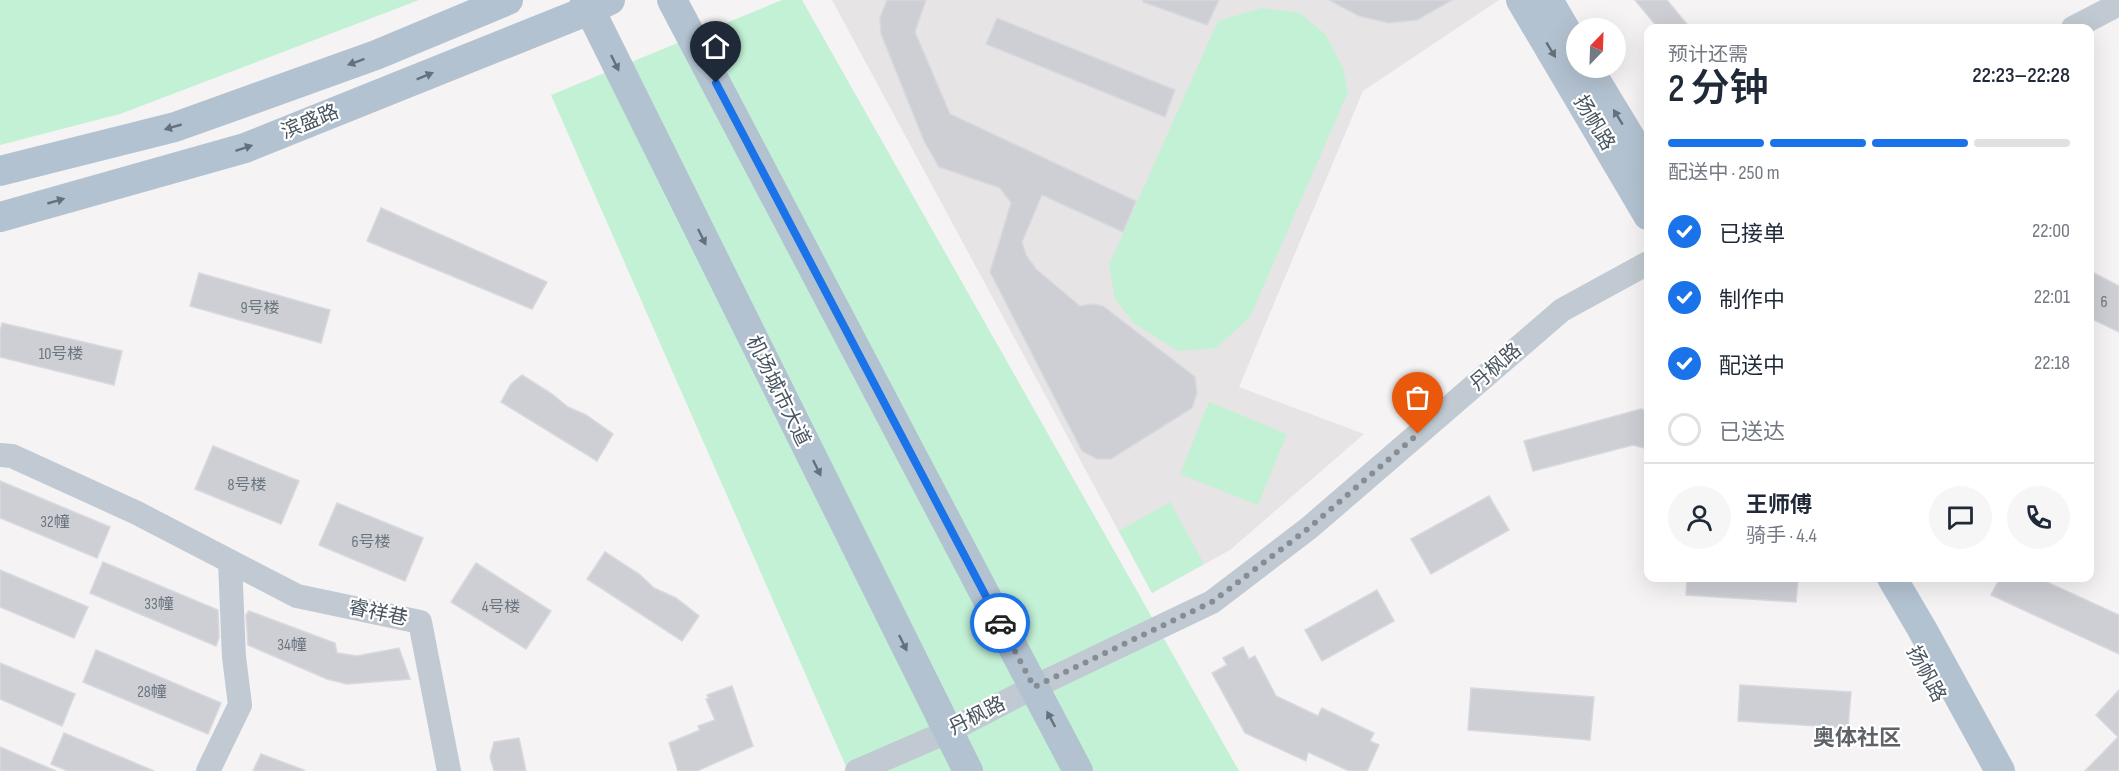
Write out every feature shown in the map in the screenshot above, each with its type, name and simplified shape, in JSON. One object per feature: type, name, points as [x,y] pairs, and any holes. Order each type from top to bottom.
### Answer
[{"type":"main road","name":"滨盛路","points":[[0,171],[175,127],[376,55],[508,0]]},
{"type":"main road","points":[[672,0],[1078,771]]},
{"type":"main road","name":"扬帆路","points":[[1521,0],[1644,208]]},
{"type":"main road","points":[[1548,0],[1566,31]]},
{"type":"main road","name":"滨盛路","points":[[0,217],[245,148],[595,3]]},
{"type":"main road","name":"机场城市大道","points":[[595,3],[947,732],[969,771]]},
{"type":"main road","points":[[1594,78],[1644,160]]},
{"type":"main road","name":"扬帆路","points":[[1875,582],[1978,771]]},
{"type":"main road","points":[[1894,582],[1923,629],[2000,771]]},
{"type":"street","points":[[2081,24],[2119,4]]},
{"type":"street","name":"丹枫路","points":[[857,771],[947,732],[1034,687],[1212,602],[1309,528],[1562,310],[1644,265]]},
{"type":"street","points":[[0,455],[12,456],[137,513],[230,562],[234,657],[240,705],[207,771]]},
{"type":"street","name":"睿祥巷","points":[[230,562],[297,596],[420,622],[449,771]]},
{"type":"shaded area","points":[[832,0],[1499,0],[1363,91],[1239,387],[1364,434],[1230,550],[1152,593]]},
{"type":"green space","points":[[0,0],[419,0],[120,114],[0,145]]},
{"type":"green space","points":[[782,0],[802,0],[1239,771],[848,771],[551,95]]},
{"type":"green space","points":[[1262,8],[1300,13],[1326,35],[1343,68],[1348,92],[1250,317],[1216,348],[1178,351],[1135,324],[1115,299],[1109,265],[1218,21]]},
{"type":"green space","points":[[1209,402],[1287,434],[1258,505],[1180,474]]},
{"type":"green space","points":[[1170,502],[1204,564],[1152,593],[1119,531]]},
{"type":"building","points":[[887,0],[926,0],[915,32],[950,114],[1136,201],[1123,232],[1042,195],[1022,242],[1026,255],[1036,269],[1080,306],[1092,304],[1103,306],[1195,377],[1197,393],[1192,408],[1111,459],[1097,459],[1082,451],[990,272],[1011,203],[1000,188],[939,167],[924,141],[881,34],[880,18]]},
{"type":"building","points":[[1143,0],[1219,0],[1207,25],[1143,2]]},
{"type":"building","points":[[1329,0],[1452,0],[1417,20],[1389,23],[1359,16]]},
{"type":"building","points":[[1635,0],[1667,0],[1687,24],[1655,24]]},
{"type":"building","points":[[997,18],[1175,90],[1165,117],[986,44]]},
{"type":"building","points":[[381,208],[547,282],[532,309],[367,241]]},
{"type":"building","points":[[199,273],[330,310],[321,343],[190,306]]},
{"type":"building","points":[[2094,273],[2119,286],[2119,332],[2094,320]]},
{"type":"building","points":[[2,323],[122,351],[114,385],[0,357]]},
{"type":"building","points":[[522,375],[568,407],[586,415],[613,434],[597,461],[501,402],[511,384]]},
{"type":"building","points":[[1644,410],[1644,448],[1633,445],[1533,471],[1524,441]]},
{"type":"building","points":[[213,446],[299,481],[281,524],[195,489]]},
{"type":"building","points":[[0,481],[110,527],[97,558],[0,518]]},
{"type":"building","points":[[1489,496],[1509,530],[1431,574],[1411,539]]},
{"type":"building","points":[[337,503],[423,538],[405,581],[319,545]]},
{"type":"building","points":[[605,552],[639,574],[654,588],[676,598],[699,616],[682,641],[587,579]]},
{"type":"building","points":[[103,562],[218,610],[219,638],[216,646],[90,593]]},
{"type":"building","points":[[476,563],[551,611],[526,649],[451,602]]},
{"type":"building","points":[[0,570],[88,607],[74,638],[0,607]]},
{"type":"building","points":[[1687,582],[1798,582],[1796,602],[1686,595]]},
{"type":"building","points":[[1998,582],[2047,582],[2119,615],[2119,654],[1991,595]]},
{"type":"building","points":[[1377,590],[1394,621],[1322,661],[1305,630]]},
{"type":"building","points":[[249,611],[335,643],[337,653],[357,656],[399,648],[410,679],[347,684],[327,679],[248,645],[246,615]]},
{"type":"building","points":[[1243,647],[1249,659],[1255,656],[1276,696],[1318,716],[1322,708],[1374,733],[1370,741],[1379,745],[1367,771],[1349,771],[1308,752],[1306,761],[1245,733],[1212,673],[1227,665],[1223,658]]},
{"type":"building","points":[[96,650],[221,703],[208,734],[83,682]]},
{"type":"building","points":[[0,663],[75,694],[62,726],[0,699]]},
{"type":"building","points":[[1740,685],[1851,692],[1848,728],[1738,721]]},
{"type":"building","points":[[732,686],[753,746],[697,771],[678,771],[669,743],[700,730],[698,726],[715,720],[706,699],[709,698],[707,695]]},
{"type":"building","points":[[1471,688],[1594,697],[1590,740],[1468,730]]},
{"type":"building","points":[[2119,690],[2119,771],[2085,771],[2118,737],[2096,715]]},
{"type":"building","points":[[64,733],[154,771],[68,771],[51,764]]},
{"type":"building","points":[[519,738],[526,771],[494,771],[490,757],[494,742]]},
{"type":"building","points":[[0,747],[56,771],[0,771]]},
{"type":"building","points":[[261,754],[304,770],[253,771]]},
{"type":"way so far","points":[[1000,623],[1034,687],[1212,602],[1309,528],[1418,434]]},
{"type":"district","name":"奥体社区","points":[[1857,738]]},
{"type":"route","points":[[716,83],[1000,623]]}]
